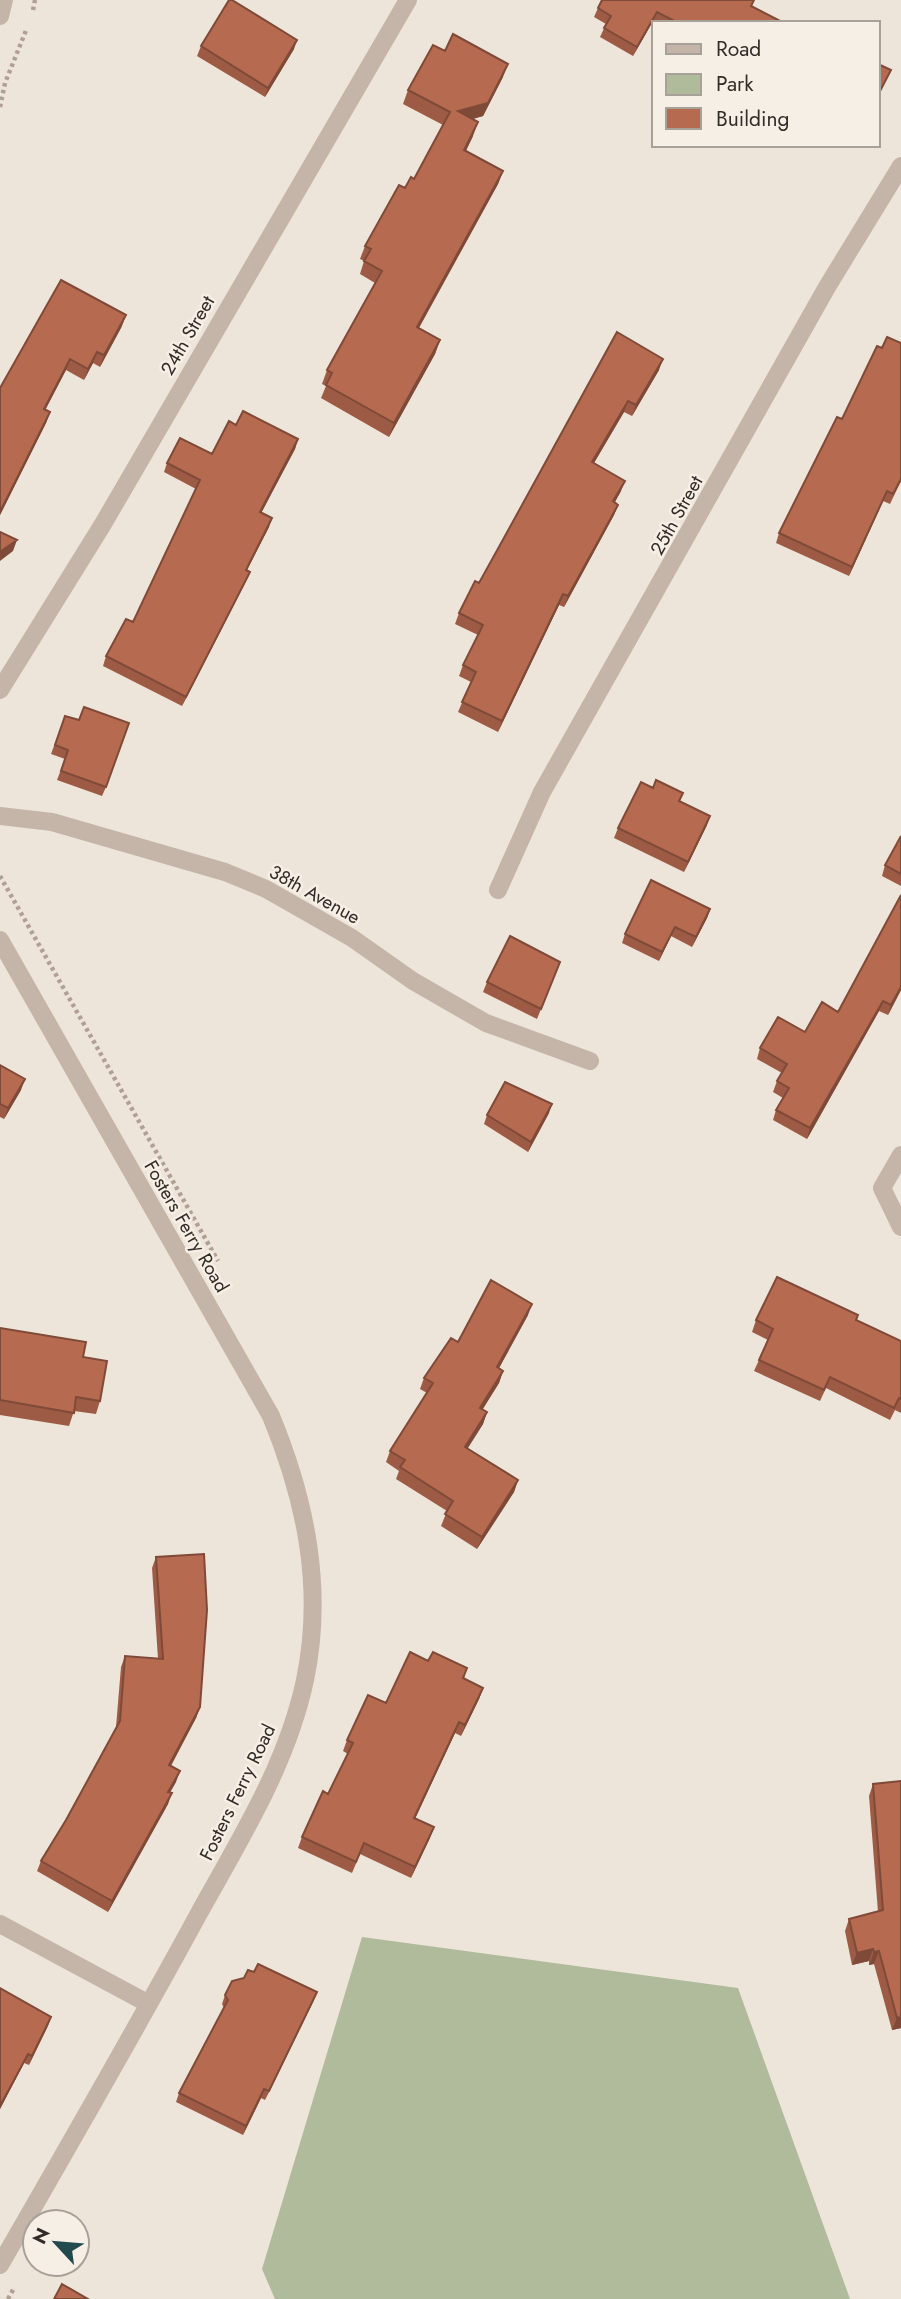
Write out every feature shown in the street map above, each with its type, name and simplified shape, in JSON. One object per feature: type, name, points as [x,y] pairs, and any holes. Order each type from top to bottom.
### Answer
[{"type":"street","points":[[0,16],[4,0]]},
{"type":"street","name":"24th Street","points":[[0,690],[103,523],[408,0]]},
{"type":"street","name":"25th Street","points":[[498,890],[542,792],[643,618],[827,287],[901,166]]},
{"type":"street","name":"38th Avenue","points":[[0,816],[52,822],[225,872],[265,889],[352,938],[413,981],[486,1023],[590,1061]]},
{"type":"street","name":"Fosters Ferry Road","points":[[0,940],[271,1416],[298,1491],[309,1546],[313,1592],[311,1635],[295,1720],[261,1800],[149,2004],[0,2265]]},
{"type":"street","points":[[901,1155],[882,1188],[901,1227]]},
{"type":"street","points":[[0,1924],[149,2004]]},
{"type":"path","points":[[0,107],[5,83],[23,43],[35,0]]},
{"type":"path","points":[[0,876],[224,1272]]},
{"type":"green space","points":[[362,1937],[738,1988],[850,2299],[275,2299],[262,2269]]},
{"type":"building","points":[[229,0],[297,40],[268,88],[201,46]]},
{"type":"building","points":[[602,0],[754,0],[751,6],[780,21],[674,21],[657,12],[637,47],[604,28],[611,16],[598,8]]},
{"type":"building","points":[[453,34],[508,64],[488,103],[458,111],[478,122],[464,150],[503,171],[417,327],[440,340],[394,423],[326,385],[332,373],[327,370],[382,271],[364,261],[371,249],[365,246],[399,185],[405,188],[411,177],[414,179],[450,112],[408,90],[433,45],[445,51]]},
{"type":"building","points":[[880,65],[891,70],[880,91]]},
{"type":"building","points":[[61,280],[126,315],[104,355],[97,352],[88,369],[70,359],[44,409],[50,412],[0,512],[0,388]]},
{"type":"building","points":[[617,332],[663,359],[636,405],[628,401],[592,462],[625,481],[613,501],[618,505],[568,596],[563,594],[502,721],[462,702],[476,672],[463,665],[483,625],[459,613],[475,581],[479,583]]},
{"type":"building","points":[[887,337],[901,343],[901,479],[893,494],[887,491],[852,567],[779,533],[837,417],[842,419],[877,346],[882,348]]},
{"type":"building","points":[[243,411],[298,439],[260,512],[272,518],[246,570],[250,572],[186,697],[106,656],[126,619],[133,622],[200,480],[167,463],[180,438],[212,454],[229,421],[236,425]]},
{"type":"building","points":[[0,532],[17,540],[0,552]]},
{"type":"building","points":[[84,707],[129,723],[106,787],[61,771],[68,750],[55,745],[65,716],[79,720]]},
{"type":"building","points":[[656,780],[683,793],[679,801],[710,816],[688,862],[618,828],[641,782],[653,788]]},
{"type":"building","points":[[901,836],[901,874],[885,865]]},
{"type":"building","points":[[651,880],[710,909],[696,937],[675,927],[662,952],[625,934]]},
{"type":"building","points":[[901,895],[901,987],[891,1005],[883,1001],[810,1128],[776,1110],[789,1088],[777,1081],[787,1064],[760,1048],[778,1017],[805,1032],[822,1002],[838,1012]]},
{"type":"building","points":[[510,936],[560,962],[541,1009],[487,982]]},
{"type":"building","points":[[0,1065],[25,1079],[8,1108],[0,1104]]},
{"type":"building","points":[[505,1082],[552,1104],[531,1142],[487,1115]]},
{"type":"building","points":[[777,1277],[858,1315],[856,1320],[901,1341],[901,1399],[899,1398],[894,1408],[830,1377],[824,1390],[759,1360],[773,1329],[756,1320]]},
{"type":"building","points":[[491,1280],[532,1304],[497,1367],[503,1371],[480,1408],[487,1412],[465,1447],[518,1480],[482,1537],[445,1514],[453,1501],[400,1467],[405,1460],[390,1451],[433,1383],[424,1378],[451,1338],[458,1342]]},
{"type":"building","points":[[0,1328],[86,1342],[83,1357],[107,1361],[100,1401],[76,1397],[74,1413],[0,1400]]},
{"type":"building","points":[[204,1554],[207,1610],[200,1707],[169,1765],[180,1771],[168,1792],[172,1793],[112,1901],[41,1861],[120,1721],[125,1656],[163,1659],[156,1557]]},
{"type":"building","points":[[410,1652],[428,1661],[433,1652],[467,1668],[463,1678],[483,1688],[465,1725],[459,1722],[414,1818],[434,1827],[415,1867],[364,1843],[356,1862],[302,1837],[323,1791],[328,1794],[353,1743],[347,1740],[368,1695],[386,1703]]},
{"type":"building","points":[[901,1781],[901,2017],[897,2018],[879,1951],[874,1952],[873,1949],[857,1953],[849,1919],[883,1910],[873,1784]]},
{"type":"building","points":[[258,1964],[317,1992],[269,2091],[264,2089],[246,2126],[179,2093],[228,2000],[225,1995],[232,1981],[244,1978],[248,1970],[254,1972]]},
{"type":"building","points":[[0,1988],[51,2017],[32,2056],[28,2054],[0,2106]]},
{"type":"building","points":[[62,2284],[88,2299],[54,2299]]}]
